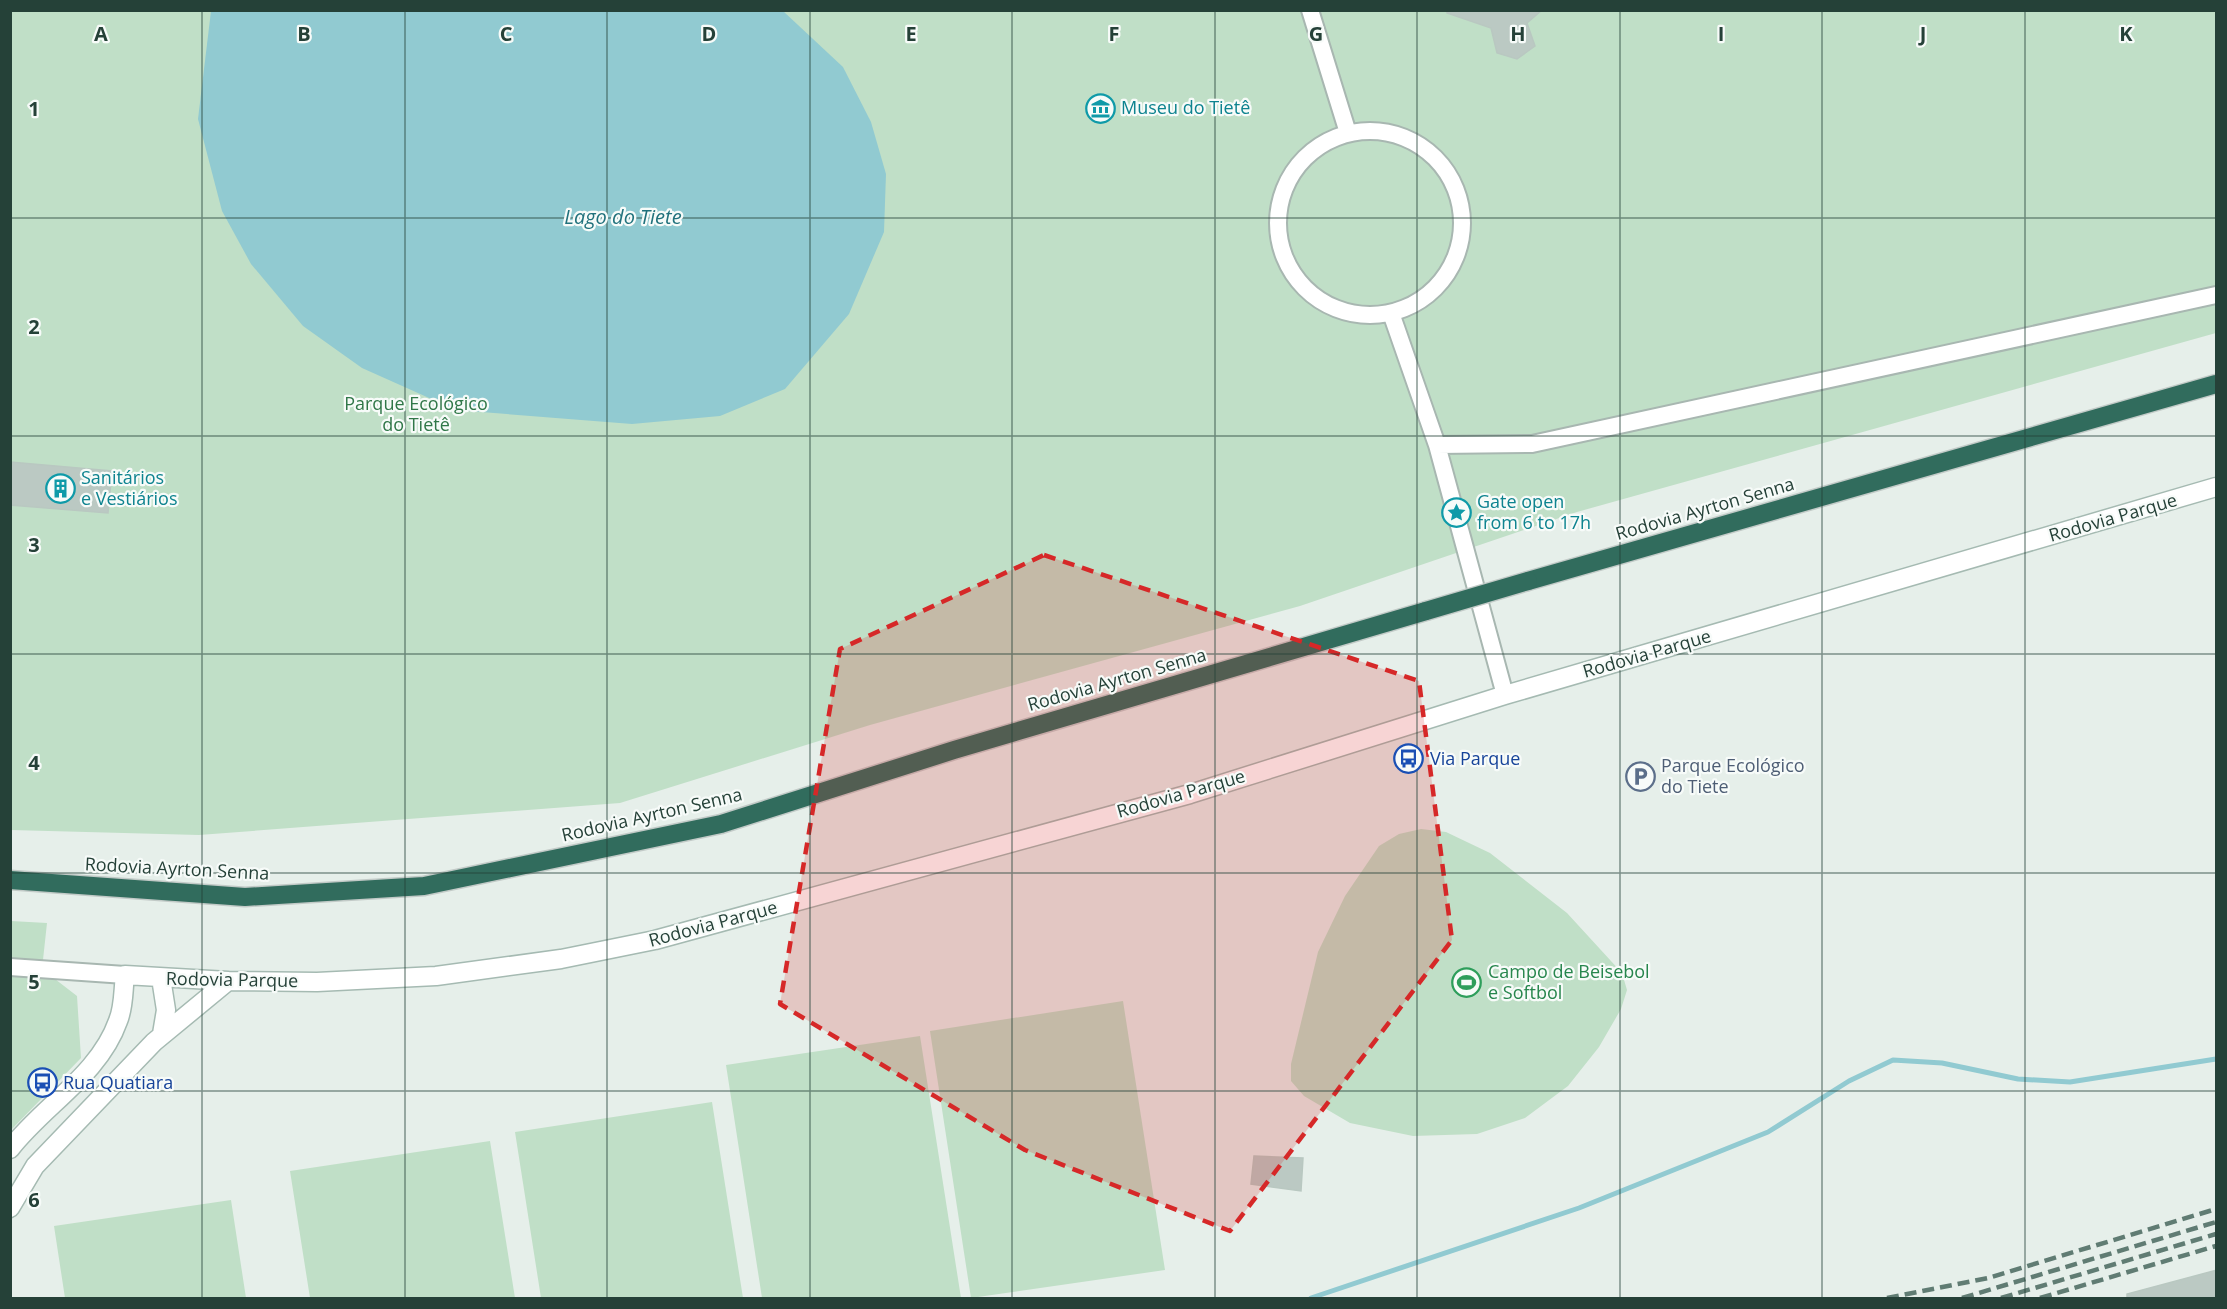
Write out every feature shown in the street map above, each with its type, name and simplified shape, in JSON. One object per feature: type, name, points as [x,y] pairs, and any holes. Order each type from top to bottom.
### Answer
[{"type":"highway","name":"Rodovia Ayrton Senna","points":[[10,880],[245,897],[424,886],[721,824],[954,750],[1528,581],[2217,384]]},
{"type":"street","points":[[1311,10],[1348,133]]},
{"type":"street","points":[[1348,133],[1391,133],[1429,151],[1455,184],[1463,216],[1460,249],[1445,278],[1421,300],[1391,313],[1361,315],[1333,307],[1308,291],[1280,252],[1278,206],[1286,185],[1301,161],[1322,144],[1348,133]]},
{"type":"street","points":[[1437,445],[1532,444],[2217,295]]},
{"type":"street","points":[[1391,313],[1437,445],[1505,695]]},
{"type":"street","name":"Rodovia Parque","points":[[125,975],[228,981],[317,982],[436,976],[561,959],[655,940],[1190,794],[1505,695],[2217,488]]},
{"type":"street","points":[[10,967],[125,975],[119,1019],[112,1037],[91,1067],[23,1133],[10,1149]]},
{"type":"street","points":[[161,978],[166,1010],[162,1034]]},
{"type":"street","points":[[10,1208],[35,1166],[162,1034],[228,981]]},
{"type":"street","points":[[91,1067],[114,1084]]},
{"type":"highlighted area","points":[[1044,555],[1419,681],[1452,940],[1230,1231],[1025,1150],[780,1004],[840,649]]},
{"type":"green space","name":"Parque Ecológico do Tietê","points":[[11,11],[2216,11],[2216,333],[1577,512],[1300,606],[870,725],[620,803],[199,835],[11,830]]},
{"type":"green space","name":"Campo de Beisebol e Softbol","points":[[1421,829],[1446,832],[1490,853],[1567,913],[1622,973],[1627,990],[1621,1009],[1599,1047],[1568,1086],[1525,1118],[1477,1134],[1413,1136],[1350,1123],[1304,1096],[1291,1081],[1291,1064],[1318,952],[1345,896],[1379,846],[1399,834]]},
{"type":"green space","points":[[11,921],[47,923],[42,969],[77,996],[81,1058],[11,1130]]},
{"type":"green space","points":[[1123,1001],[1165,1270],[971,1298],[930,1031]]},
{"type":"green space","points":[[920,1036],[961,1298],[762,1298],[726,1065]]},
{"type":"green space","points":[[712,1102],[743,1298],[541,1298],[515,1132]]},
{"type":"green space","points":[[490,1141],[515,1298],[310,1298],[290,1171]]},
{"type":"green space","points":[[231,1200],[246,1298],[65,1298],[54,1226]]},
{"type":"water","name":"Lago do Tiete","points":[[211,11],[783,11],[843,67],[871,122],[886,174],[884,232],[849,314],[785,389],[720,416],[632,424],[456,410],[362,368],[303,326],[251,264],[222,211],[198,119]]},
{"type":"building","points":[[1447,10],[1542,10],[1527,23],[1535,46],[1517,59],[1497,53],[1491,28],[1447,13]]},
{"type":"building","name":"Sanitários e Vestiários","points":[[10,462],[112,471],[108,513],[10,505]]},
{"type":"building","points":[[1254,1156],[1303,1158],[1301,1191],[1251,1184]]},
{"type":"building","points":[[2217,1270],[2217,1296],[2209,1299],[2127,1299],[2127,1294]]},
{"type":"waterway","points":[[1311,1298],[1579,1208],[1768,1132],[1849,1081],[1893,1060],[1942,1063],[2018,1079],[2070,1082],[2216,1059]]},
{"type":"railway","points":[[1887,1298],[1988,1278],[2216,1209]]},
{"type":"railway","points":[[1962,1298],[2216,1222]]},
{"type":"railway","points":[[2001,1298],[2216,1234]]},
{"type":"railway","points":[[2040,1298],[2216,1246]]},
{"type":"place","name":"Museu do Tietê","points":[[1100,108]]},
{"type":"place","name":"Sanitários e Vestiários","points":[[60,488]]},
{"type":"place","name":"Gate open from 6 to 17h","points":[[1456,512]]},
{"type":"place","name":"Via Parque","points":[[1409,759]]},
{"type":"place","name":"Parque Ecológico do Tiete","points":[[1640,776]]},
{"type":"place","name":"Campo de Beisebol e Softbol","points":[[1467,982]]},
{"type":"place","name":"Rua Quatiara","points":[[42,1083]]}]
